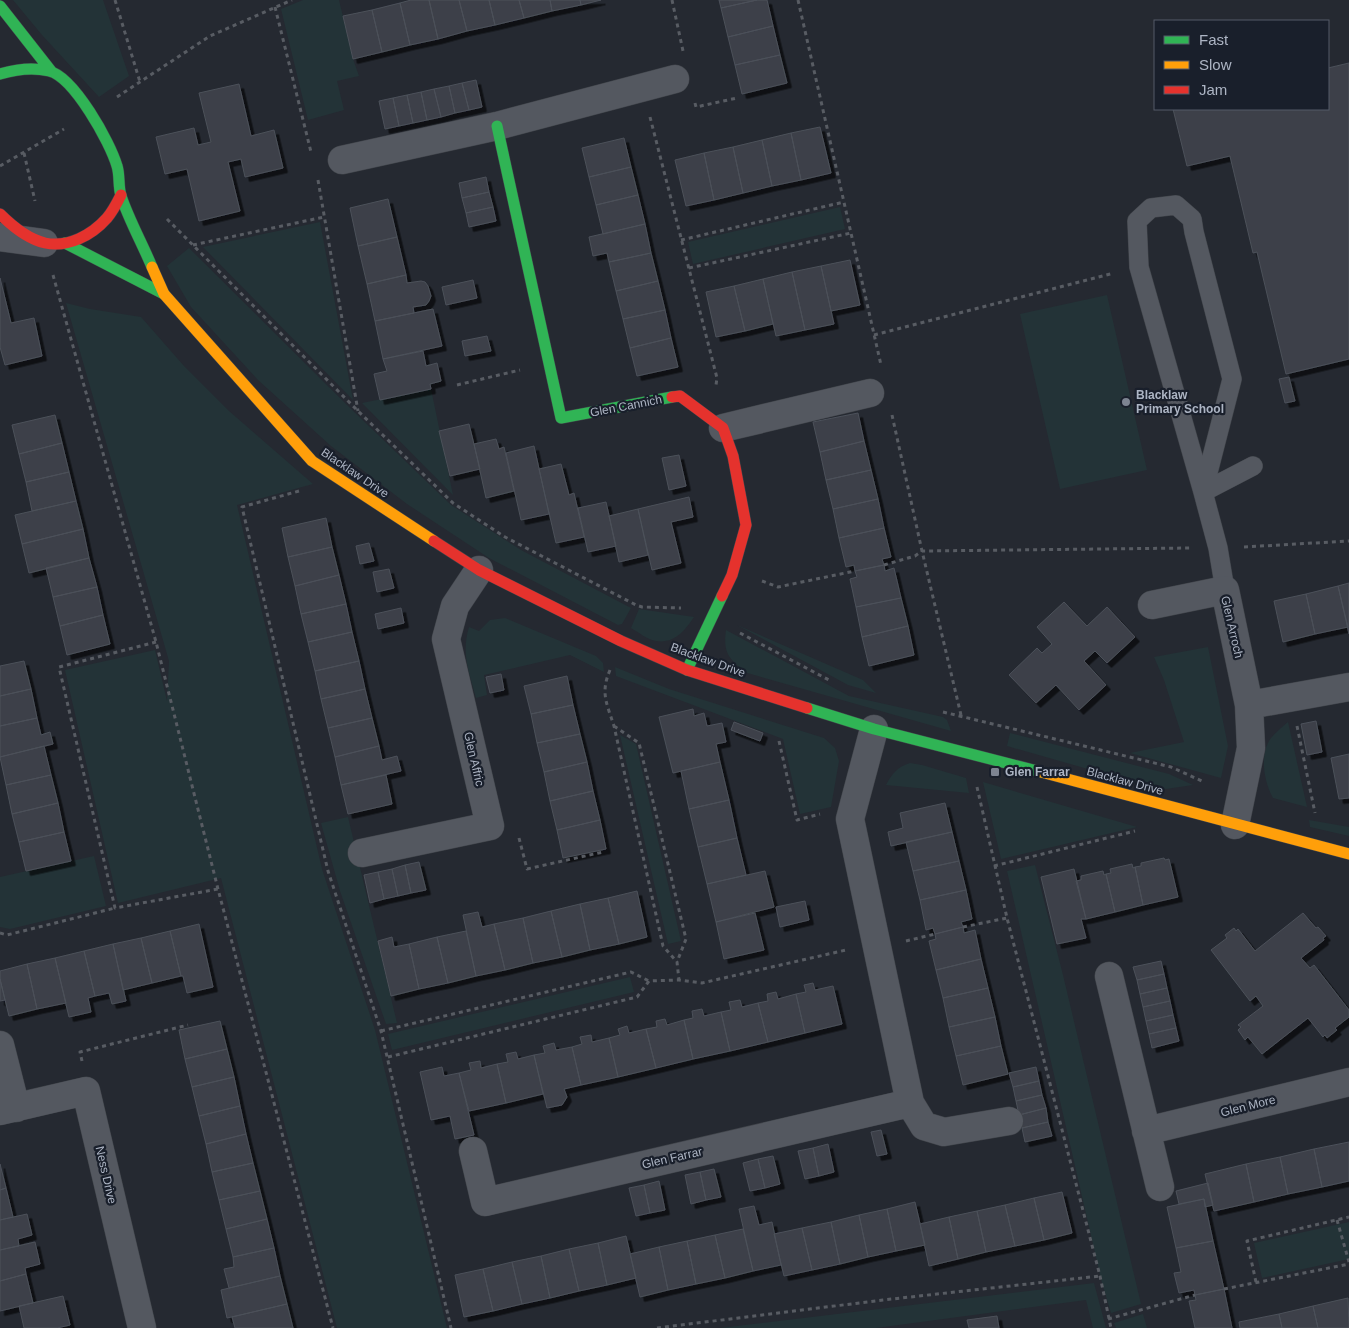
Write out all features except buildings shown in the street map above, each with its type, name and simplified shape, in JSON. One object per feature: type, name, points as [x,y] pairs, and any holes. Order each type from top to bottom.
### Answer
[{"type":"street","points":[[0,6],[51,71]]},
{"type":"street","points":[[0,74],[21,68],[51,71]]},
{"type":"street","name":"Blacklaw Drive","points":[[51,71],[74,88],[107,141],[117,166],[121,194],[164,294],[312,461],[478,570],[622,641],[687,670],[874,729],[1349,854]]},
{"type":"street","points":[[342,160],[497,126],[675,79]]},
{"type":"street","name":"Glen Cannich","points":[[497,126],[560,418],[680,396],[716,423]]},
{"type":"street","points":[[0,237],[55,243],[89,234],[108,217],[121,194]]},
{"type":"street","name":"Blacklaw Drive","points":[[0,214],[23,232],[55,243],[164,294]]},
{"type":"street","points":[[687,670],[733,570],[746,525],[733,456],[716,423],[870,393]]},
{"type":"street","name":"Glen Affric","points":[[478,570],[455,606],[446,639],[490,826]]},
{"type":"street","name":"Glen Arroch","points":[[1152,605],[1225,590],[1249,705],[1251,748],[1235,825]]},
{"type":"street","points":[[1249,705],[1349,687]]},
{"type":"street","points":[[874,729],[850,819],[910,1103],[924,1126],[944,1132],[1009,1121]]},
{"type":"street","points":[[362,853],[490,826]]},
{"type":"street","points":[[1109,976],[1160,1187]]},
{"type":"street","points":[[0,1046],[8,1109],[86,1092]]},
{"type":"street","name":"Glen More","points":[[1146,1131],[1349,1082]]},
{"type":"street","name":"Ness Drive","points":[[86,1092],[142,1328]]},
{"type":"street","name":"Glen Farrar","points":[[473,1151],[485,1202],[910,1103]]},
{"type":"lane","points":[[1203,492],[1232,379],[1192,219],[1176,204],[1150,208],[1137,221],[1139,266],[1218,548],[1225,590]]},
{"type":"lane","points":[[1203,492],[1253,466]]},
{"type":"path","points":[[115,0],[140,82]]},
{"type":"path","points":[[0,166],[91,113],[210,36],[292,0]]},
{"type":"path","points":[[276,7],[312,158]]},
{"type":"path","points":[[643,88],[717,378],[716,423]]},
{"type":"path","points":[[24,153],[55,243],[218,889],[333,1328]]},
{"type":"path","points":[[316,176],[358,411]]},
{"type":"path","points":[[681,240],[844,202]]},
{"type":"path","points":[[193,245],[324,217]]},
{"type":"path","points":[[689,268],[850,233]]},
{"type":"path","points":[[874,336],[1139,266]]},
{"type":"path","points":[[457,385],[549,363]]},
{"type":"path","points":[[884,565],[915,556],[922,551],[1218,548],[1349,541]]},
{"type":"path","points":[[733,570],[778,587],[855,571]]},
{"type":"path","points":[[115,908],[59,667],[156,642]]},
{"type":"path","points":[[1291,697],[1316,816]]},
{"type":"path","points":[[677,962],[663,946],[614,726],[639,743],[686,939],[677,962],[679,980]]},
{"type":"path","points":[[779,742],[796,820],[831,811],[852,811]]},
{"type":"path","points":[[970,753],[994,866],[1100,1276],[1111,1328]]},
{"type":"path","points":[[994,866],[1146,829],[1166,807]]},
{"type":"path","points":[[490,826],[518,835],[527,869],[602,852]]},
{"type":"path","points":[[0,933],[7,935],[115,908],[218,889]]},
{"type":"path","points":[[962,927],[1008,918]]},
{"type":"path","points":[[381,1031],[631,972],[649,981],[679,980],[702,983],[876,943],[894,944],[935,934]]},
{"type":"path","points":[[388,1056],[637,997],[649,981]]},
{"type":"path","points":[[86,1092],[89,1087],[80,1052],[188,1024]]},
{"type":"path","points":[[1256,1282],[1247,1241],[1349,1217]]},
{"type":"path","points":[[1224,1289],[1349,1263],[1337,1220]]},
{"type":"path","points":[[657,1328],[1100,1276]]},
{"type":"path","points":[[1108,1319],[1195,1295]]},
{"type":"shaded area","points":[[13,0],[103,0],[129,76],[99,97],[42,35]]},
{"type":"shaded area","points":[[303,0],[339,0],[359,76],[337,81],[344,110],[308,120],[281,9]]},
{"type":"shaded area","points":[[840,207],[845,229],[693,264],[688,242]]},
{"type":"shaded area","points":[[320,222],[353,400],[203,247]]},
{"type":"shaded area","points":[[189,248],[451,505],[521,550],[631,608],[622,624],[618,625],[489,558],[407,504],[331,446],[258,380],[191,307],[167,266]]},
{"type":"shaded area","points":[[1107,295],[1147,470],[1060,489],[1020,314]]},
{"type":"shaded area","points":[[66,303],[141,317],[184,366],[229,411],[313,484],[237,505],[322,869],[375,1030],[447,1328],[337,1328],[221,878],[118,903],[65,670],[155,650],[167,701],[169,661]]},
{"type":"shaded area","points":[[431,389],[453,495],[362,403]]},
{"type":"shaded area","points":[[639,609],[694,617],[679,635],[669,640],[656,641],[646,638],[631,628]]},
{"type":"shaded area","points":[[505,618],[596,656],[603,663],[604,672],[570,655],[484,675],[487,695],[476,698],[466,654],[469,627],[479,631],[490,620]]},
{"type":"shaded area","points":[[737,625],[863,680],[876,693],[848,685]]},
{"type":"shaded area","points":[[726,630],[849,696],[943,717],[947,720],[951,731],[744,672],[728,654],[725,644]]},
{"type":"shaded area","points":[[1208,647],[1228,746],[1221,778],[1130,753],[1184,742],[1164,680],[1154,657]]},
{"type":"shaded area","points":[[615,667],[669,689],[824,738],[835,748],[839,761],[831,807],[800,814],[783,739],[616,676]]},
{"type":"shaded area","points":[[1288,722],[1307,807],[1273,798],[1265,776],[1264,760],[1267,745],[1271,738]]},
{"type":"shaded area","points":[[1010,733],[1169,774],[1193,785],[1166,789],[1137,783],[1007,746]]},
{"type":"shaded area","points":[[620,735],[636,744],[681,941],[668,944]]},
{"type":"shaded area","points":[[910,763],[966,778],[969,793],[886,785],[895,771]]},
{"type":"shaded area","points":[[983,782],[1137,827],[1001,859]]},
{"type":"shaded area","points":[[348,817],[397,1023],[386,1024],[340,891],[321,823]]},
{"type":"shaded area","points":[[1309,820],[1349,827],[1349,836],[1310,827]]},
{"type":"shaded area","points":[[94,856],[106,906],[10,929],[0,927],[0,877]]},
{"type":"shaded area","points":[[1035,865],[1141,1304],[1111,1313],[1102,1283],[1007,871]]},
{"type":"shaded area","points":[[630,977],[634,992],[392,1050],[388,1034]]},
{"type":"shaded area","points":[[1349,1222],[1349,1259],[1262,1278],[1254,1243]]},
{"type":"shaded area","points":[[1094,1283],[1106,1328],[1093,1328],[1086,1300],[876,1328],[720,1328]]},
{"type":"shaded area","points":[[1143,1314],[1147,1328],[1116,1328],[1114,1323]]},
{"type":"traffic: fast","points":[[0,6],[51,71]]},
{"type":"traffic: fast","points":[[0,74],[24,69],[49,71],[59,76],[80,97],[99,127],[113,155],[118,169],[121,196],[152,267]]},
{"type":"traffic: fast","points":[[497,126],[561,418],[672,397]]},
{"type":"traffic: fast","points":[[65,243],[164,294]]},
{"type":"traffic: fast","points":[[687,670],[722,596]]},
{"type":"traffic: fast","points":[[807,708],[874,729],[1041,772]]},
{"type":"traffic: slow","points":[[152,267],[164,294],[312,461],[434,541]]},
{"type":"traffic: slow","points":[[1041,772],[1349,854]]},
{"type":"traffic: jam","points":[[0,214],[32,238],[45,243],[62,244],[79,239],[94,230],[109,215],[121,195]]},
{"type":"traffic: jam","points":[[672,397],[680,396],[723,428],[733,456],[746,525],[732,575],[722,596]]},
{"type":"traffic: jam","points":[[434,541],[479,570],[621,641],[687,670],[807,708]]},
{"type":"place","name":"Blacklaw Primary School","points":[[1126,402]]},
{"type":"place","name":"Glen Farrar","points":[[995,772]]}]
